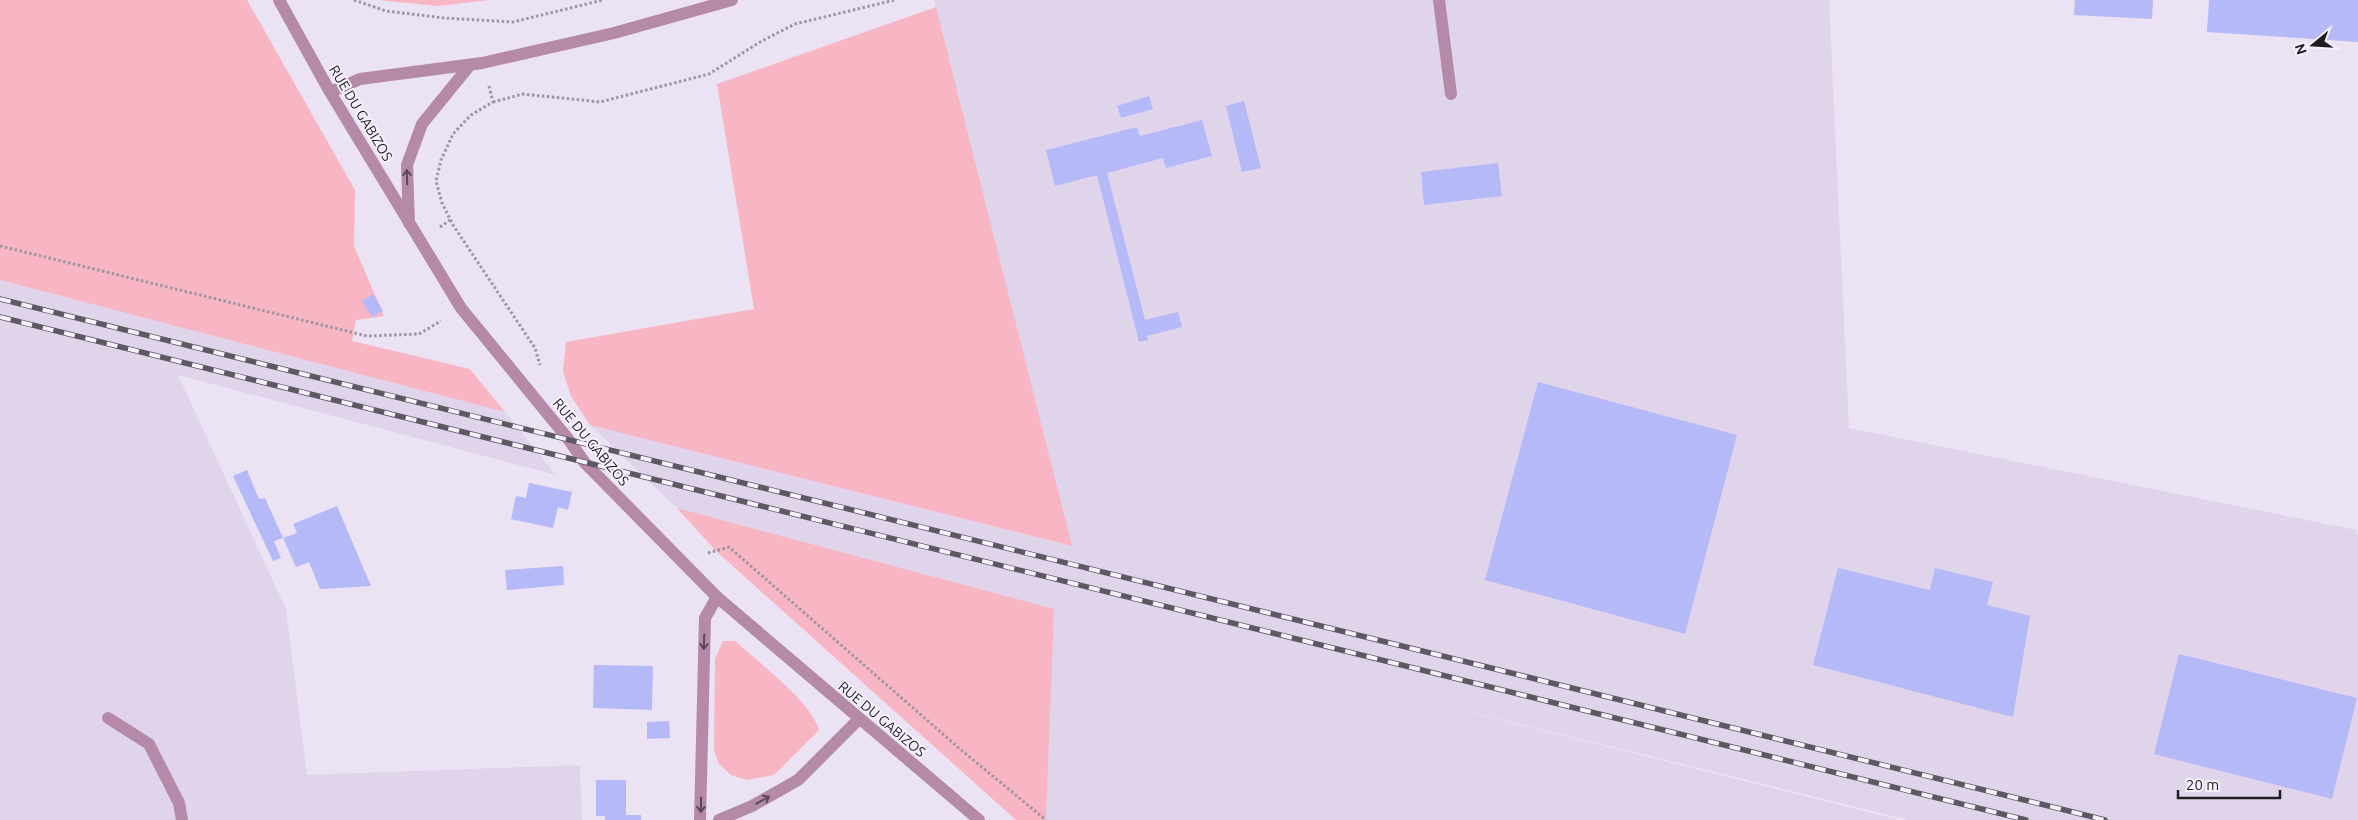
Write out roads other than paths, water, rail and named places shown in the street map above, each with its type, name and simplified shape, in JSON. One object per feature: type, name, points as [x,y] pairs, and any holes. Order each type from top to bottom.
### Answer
[{"type":"street","name":"RUE DU GABIZOS","points":[[279,0],[330,92],[409,226],[461,308],[585,463],[717,597],[978,820]]},
{"type":"street","points":[[330,92],[360,79],[476,64],[614,34],[732,0]]},
{"type":"street","points":[[1439,0],[1451,94]]},
{"type":"street","points":[[409,226],[407,165],[422,124],[476,64]]},
{"type":"street","points":[[700,820],[705,618],[717,597]]},
{"type":"street","points":[[108,718],[149,744],[179,804],[182,820]]},
{"type":"street","points":[[719,820],[752,806],[798,780],[859,719]]},
{"type":"railway","points":[[0,299],[2105,820]]},
{"type":"railway","points":[[0,317],[2026,820]]}]
